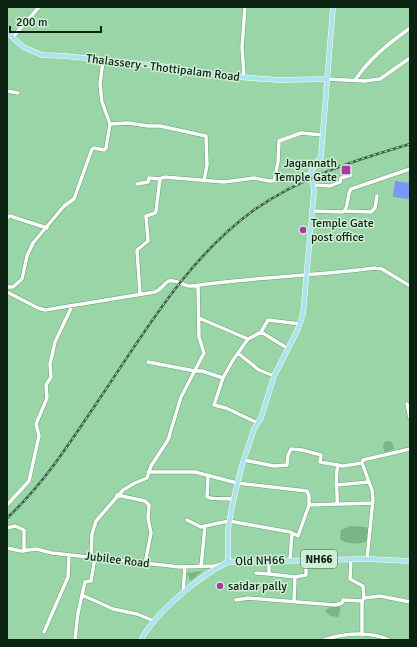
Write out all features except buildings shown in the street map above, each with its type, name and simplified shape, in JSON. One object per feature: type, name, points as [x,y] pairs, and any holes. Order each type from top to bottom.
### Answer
[{"type":"main road","points":[[228,562],[229,522],[237,483],[244,460],[248,454],[251,438],[261,418],[274,376],[300,324],[305,306],[307,255],[313,211],[314,185],[311,173],[320,158],[333,7]]},
{"type":"main road","name":"Thalassery - Thottipalam Road","points":[[7,32],[24,47],[42,55],[160,66],[244,77],[280,80],[327,79]]},
{"type":"main road","name":"Old NH66","points":[[141,640],[148,627],[183,594],[212,570],[228,562],[351,559],[410,561]]},
{"type":"street","points":[[13,37],[39,7]]},
{"type":"street","points":[[244,77],[242,47],[245,7]]},
{"type":"street","points":[[355,80],[363,68],[385,46],[396,40],[410,28]]},
{"type":"street","points":[[327,79],[380,79],[410,58]]},
{"type":"street","points":[[7,287],[13,287],[22,279],[30,249],[64,206],[74,199],[92,150],[96,148],[104,150],[106,148],[110,124],[102,102],[100,84],[103,61]]},
{"type":"street","points":[[7,91],[18,93]]},
{"type":"street","points":[[110,124],[128,123],[160,126],[206,136],[207,165],[204,181]]},
{"type":"street","points":[[274,181],[278,162],[279,141],[301,133],[323,135]]},
{"type":"street","points":[[345,211],[351,189],[410,170]]},
{"type":"street","points":[[137,184],[148,182],[149,178],[160,179],[164,177],[182,177],[204,181],[233,182],[254,178],[274,181],[285,180],[311,173]]},
{"type":"street","points":[[314,185],[330,186],[340,182],[341,178],[351,175]]},
{"type":"street","points":[[140,294],[137,250],[148,241],[146,216],[155,213],[156,211],[160,179]]},
{"type":"street","points":[[313,211],[372,212],[375,208],[377,196]]},
{"type":"street","points":[[7,218],[10,216],[47,228]]},
{"type":"street","points":[[7,292],[42,309],[72,306],[159,290],[167,282],[174,281],[184,286],[235,279],[374,268],[382,269],[410,286]]},
{"type":"street","points":[[76,640],[85,582],[91,581],[93,528],[100,515],[117,495],[135,483],[147,478],[148,472],[168,440],[181,398],[204,353],[199,337],[198,285]]},
{"type":"street","points":[[7,505],[22,490],[32,474],[39,436],[36,424],[46,398],[46,385],[51,377],[52,354],[55,342],[72,306]]},
{"type":"street","points":[[199,318],[248,339]]},
{"type":"street","points":[[258,423],[226,408],[214,405],[223,378],[248,339],[261,332],[268,320],[300,324]]},
{"type":"street","points":[[261,332],[287,348]]},
{"type":"street","points":[[239,354],[259,370],[274,376]]},
{"type":"street","points":[[148,362],[202,371],[223,378]]},
{"type":"street","points":[[407,404],[410,418]]},
{"type":"street","points":[[244,460],[274,466],[287,466],[288,455],[291,449],[321,455],[320,462],[338,465],[362,463],[363,460],[368,458],[410,448]]},
{"type":"street","points":[[362,463],[372,490],[373,503],[367,559]]},
{"type":"street","points":[[337,504],[335,481],[338,465]]},
{"type":"street","points":[[148,472],[195,472],[237,483],[307,491],[309,496],[309,505],[298,536],[292,533],[229,522],[201,527],[187,520]]},
{"type":"street","points":[[208,476],[207,497],[211,499],[219,497],[233,499]]},
{"type":"street","points":[[336,485],[369,482]]},
{"type":"street","points":[[117,495],[145,501],[149,505],[148,518],[151,533],[145,564]]},
{"type":"street","points":[[309,505],[373,503]]},
{"type":"street","points":[[7,528],[15,526],[24,530],[24,551]]},
{"type":"street","points":[[201,567],[205,526]]},
{"type":"street","points":[[290,560],[292,533]]},
{"type":"street","name":"Jubilee Road","points":[[7,548],[24,551],[36,549],[69,555],[185,567],[214,566],[228,562]]},
{"type":"street","points":[[44,632],[68,576],[69,555]]},
{"type":"street","points":[[351,559],[350,580],[363,586],[362,635]]},
{"type":"street","points":[[269,560],[269,574]]},
{"type":"street","points":[[256,573],[295,576],[306,575],[306,560]]},
{"type":"street","points":[[183,594],[185,567]]},
{"type":"street","points":[[294,601],[295,576]]},
{"type":"street","points":[[82,595],[114,609],[137,614],[154,621]]},
{"type":"street","points":[[236,600],[248,598],[263,601],[294,601],[335,605],[342,603],[343,600],[380,596],[410,602]]},
{"type":"street","points":[[324,640],[340,636],[362,635],[374,635],[389,640]]},
{"type":"green space","points":[[385,441],[392,442],[394,449],[385,452],[383,447]]},
{"type":"green space","points":[[350,526],[366,527],[369,530],[368,541],[353,543],[340,539],[341,530]]},
{"type":"green space","points":[[202,571],[191,581],[187,573]]},
{"type":"green space","points":[[332,606],[341,607],[338,617],[331,616],[325,611]]},
{"type":"water","points":[[395,181],[410,183],[410,199],[393,197]]},
{"type":"railway","points":[[7,518],[32,492],[55,464],[149,325],[167,300],[207,251],[254,210],[272,198],[310,179],[349,163],[410,144]]},
{"type":"place","name":"Jagannath Temple Gate","points":[[346,170]]},
{"type":"place","name":"Temple Gate post office","points":[[303,230]]},
{"type":"place","name":"saidar pally","points":[[220,586]]}]
